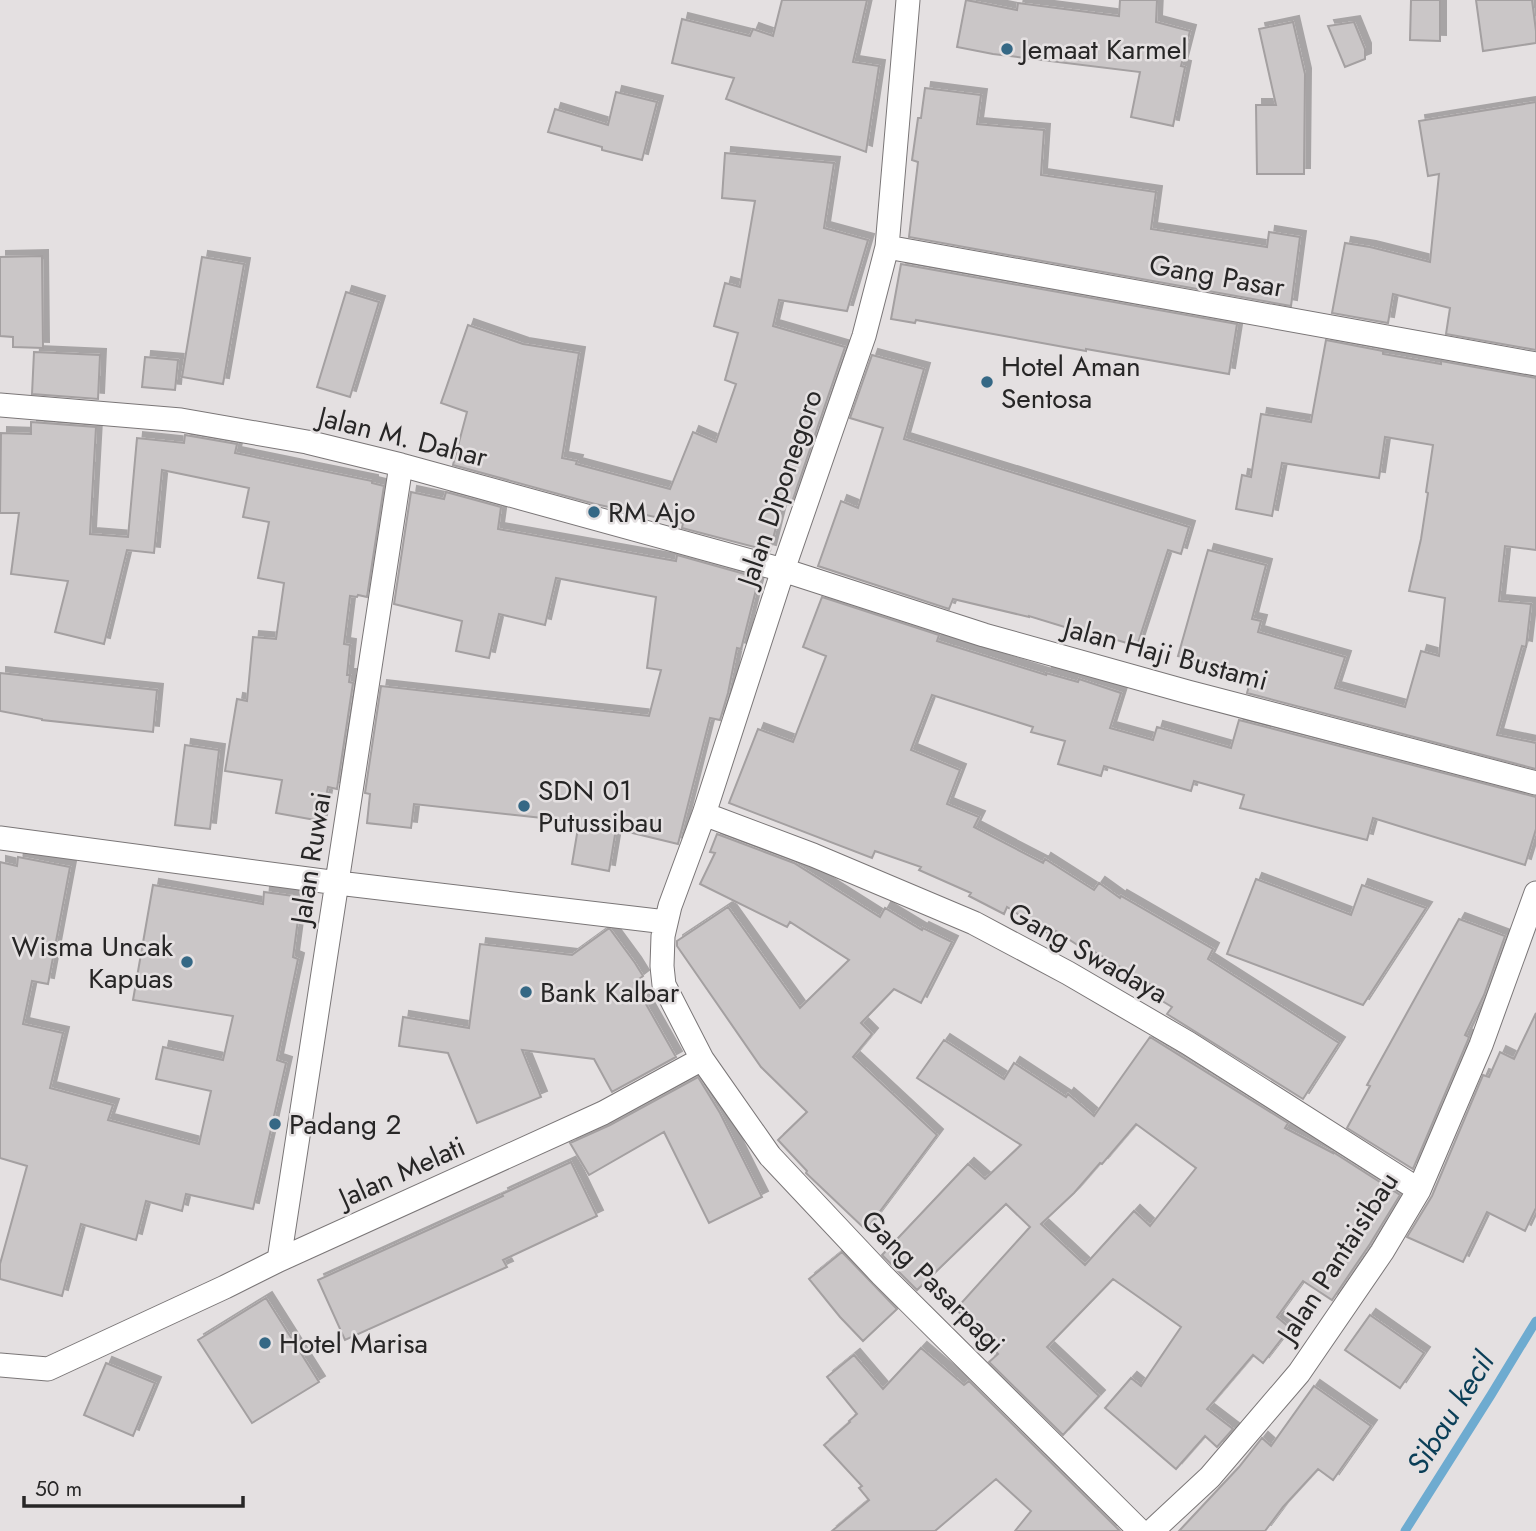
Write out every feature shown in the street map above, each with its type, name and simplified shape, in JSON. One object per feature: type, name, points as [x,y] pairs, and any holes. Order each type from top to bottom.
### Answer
[{"type":"street","name":"Jalan Diponegoro","points":[[702,1059],[664,985],[663,936],[670,906],[704,814],[783,570],[864,335],[887,247],[908,0]]},
{"type":"street","name":"Gang Pasar","points":[[887,247],[1536,364]]},
{"type":"street","name":"Jalan M. Dahar","points":[[0,405],[181,420],[307,442],[401,465],[783,570]]},
{"type":"street","name":"Jalan Ruwai","points":[[279,1260],[401,465]]},
{"type":"street","name":"Jalan Haji Bustami","points":[[783,570],[984,635],[1188,692],[1536,783]]},
{"type":"street","name":"Gang Swadaya","points":[[704,814],[813,855],[974,923],[1033,954],[1188,1043],[1419,1190]]},
{"type":"street","points":[[0,838],[338,883],[666,922]]},
{"type":"street","name":"Jalan Pantaisibau","points":[[1152,1531],[1210,1477],[1299,1373],[1382,1252],[1419,1190],[1481,1045],[1536,893]]},
{"type":"street","name":"Jalan Melati","points":[[0,1365],[48,1369],[279,1260],[603,1113],[702,1059]]},
{"type":"street","name":"Gang Pasarpagi","points":[[702,1059],[771,1156],[882,1275],[1140,1531]]},
{"type":"building","points":[[782,0],[867,0],[853,62],[879,66],[866,152],[726,99],[734,78],[672,63],[682,19],[750,36],[753,29],[773,36]]},
{"type":"building","points":[[966,0],[1017,10],[1018,3],[1119,16],[1120,0],[1157,0],[1156,22],[1190,31],[1181,66],[1185,67],[1173,126],[1131,117],[1140,72],[957,47]]},
{"type":"building","points":[[1411,0],[1440,0],[1440,41],[1410,40]]},
{"type":"building","points":[[1476,0],[1532,0],[1536,43],[1483,51]]},
{"type":"building","points":[[1293,22],[1305,74],[1304,174],[1257,174],[1256,105],[1276,105],[1259,29]]},
{"type":"building","points":[[1354,22],[1365,49],[1365,59],[1345,67],[1328,26]]},
{"type":"building","points":[[925,88],[981,95],[977,124],[1044,130],[1041,175],[1156,192],[1151,229],[1267,247],[1269,232],[1300,237],[1291,306],[909,237],[918,162],[912,160]]},
{"type":"building","points":[[616,92],[657,102],[642,160],[548,132],[555,109],[608,125]]},
{"type":"building","points":[[1536,102],[1536,350],[1446,334],[1450,308],[1393,294],[1388,323],[1332,313],[1345,243],[1430,262],[1439,174],[1428,176],[1419,121]]},
{"type":"building","points":[[725,153],[834,163],[824,228],[868,240],[847,311],[779,300],[773,326],[845,347],[791,505],[782,503],[770,551],[682,528],[683,523],[595,504],[453,465],[467,412],[441,403],[468,325],[523,344],[579,353],[562,458],[670,489],[693,432],[716,442],[736,384],[725,380],[738,333],[714,326],[725,283],[740,287],[755,201],[722,198]]},
{"type":"building","points":[[42,256],[43,348],[13,347],[13,337],[0,336],[0,257]]},
{"type":"building","points":[[202,257],[244,264],[223,384],[182,377]]},
{"type":"building","points":[[901,264],[1237,324],[1229,374],[916,320],[915,323],[891,319]]},
{"type":"building","points":[[346,292],[379,302],[350,397],[317,387]]},
{"type":"building","points":[[1326,340],[1383,351],[1383,354],[1536,378],[1536,550],[1505,546],[1499,601],[1531,604],[1526,647],[1522,646],[1497,735],[1536,743],[1536,769],[1247,693],[1252,675],[1178,656],[1208,550],[1266,565],[1252,619],[1261,621],[1258,632],[1345,657],[1335,688],[1405,707],[1421,651],[1439,656],[1445,598],[1409,591],[1421,539],[1433,445],[1385,437],[1379,478],[1282,463],[1272,516],[1236,509],[1242,475],[1251,477],[1261,414],[1311,422]]},
{"type":"building","points":[[34,352],[100,355],[98,399],[32,394]]},
{"type":"building","points":[[872,355],[924,369],[904,439],[1189,527],[1181,554],[1168,550],[1137,646],[1069,626],[1068,628],[953,599],[949,609],[818,566],[841,501],[858,508],[883,428],[850,418]]},
{"type":"building","points":[[145,357],[178,360],[175,390],[142,387]]},
{"type":"building","points":[[31,422],[96,427],[90,534],[128,537],[137,438],[184,443],[185,435],[237,444],[235,453],[372,481],[384,486],[367,597],[350,596],[344,644],[350,645],[347,675],[350,675],[349,682],[353,683],[337,789],[328,787],[321,821],[276,813],[282,780],[225,771],[237,699],[247,701],[253,637],[276,639],[284,583],[258,578],[269,522],[243,517],[249,488],[162,470],[154,553],[127,550],[104,644],[55,632],[68,581],[11,574],[19,513],[0,513],[1,433],[31,434]]},
{"type":"building","points":[[411,492],[444,499],[446,492],[501,507],[498,529],[676,561],[677,555],[759,578],[741,649],[737,648],[720,720],[710,718],[678,844],[616,829],[609,871],[572,864],[579,822],[414,804],[411,828],[367,823],[370,794],[365,793],[381,686],[649,716],[661,670],[647,668],[656,597],[556,578],[545,625],[499,614],[489,658],[456,651],[462,621],[394,604]]},
{"type":"building","points":[[822,597],[939,635],[937,641],[1046,675],[1078,682],[1079,679],[1121,693],[1110,728],[1153,740],[1157,727],[1231,748],[1239,720],[1536,797],[1536,829],[1525,865],[1373,818],[1367,840],[1240,808],[1244,795],[1194,781],[1191,791],[1104,766],[1101,776],[1058,764],[1065,741],[1031,732],[1033,727],[932,695],[911,750],[960,770],[947,804],[979,817],[974,827],[1043,863],[1045,859],[1094,890],[1099,883],[1120,898],[1121,896],[1213,949],[1208,959],[1339,1043],[1303,1099],[1167,1014],[1172,1007],[1149,993],[1153,986],[1056,931],[1052,936],[1007,907],[1004,914],[969,896],[971,893],[919,870],[921,867],[875,851],[872,858],[729,803],[758,729],[793,742],[826,656],[803,647]]},
{"type":"building","points":[[0,673],[157,690],[153,732],[42,720],[0,711]]},
{"type":"building","points":[[185,745],[219,750],[210,829],[175,825]]},
{"type":"building","points":[[717,834],[794,863],[880,917],[885,908],[922,930],[923,928],[952,942],[921,1003],[894,989],[861,1023],[872,1034],[853,1057],[937,1135],[866,1230],[806,1173],[778,1140],[807,1112],[761,1067],[677,946],[677,941],[728,907],[800,1008],[849,960],[790,922],[787,927],[700,884],[715,853],[710,852]]},
{"type":"building","points":[[18,857],[70,867],[48,984],[32,981],[23,1024],[63,1033],[50,1088],[113,1105],[108,1120],[199,1144],[211,1091],[156,1079],[163,1047],[223,1060],[233,1016],[133,1000],[153,885],[263,904],[264,892],[301,897],[293,957],[298,959],[277,1060],[286,1063],[253,1209],[186,1194],[182,1211],[146,1201],[136,1240],[81,1224],[62,1296],[0,1279],[0,1264],[27,1166],[0,1158],[0,862],[17,866]]},
{"type":"building","points":[[1256,879],[1351,915],[1362,885],[1426,908],[1363,1005],[1227,954]]},
{"type":"building","points":[[1459,919],[1505,936],[1484,995],[1465,1035],[1469,1037],[1468,1040],[1413,1169],[1347,1128],[1370,1086],[1367,1085]]},
{"type":"building","points":[[608,929],[643,976],[634,983],[676,1057],[612,1092],[594,1059],[522,1050],[541,1097],[477,1123],[448,1053],[399,1046],[403,1017],[469,1028],[480,944],[572,955]]},
{"type":"building","points":[[1536,1013],[1536,1208],[1525,1231],[1487,1212],[1463,1262],[1407,1237],[1432,1196],[1483,1075],[1489,1077],[1500,1052],[1514,1059]]},
{"type":"building","points":[[1150,1037],[1288,1123],[1285,1128],[1333,1152],[1400,1195],[1332,1300],[1303,1281],[1277,1317],[1290,1328],[1263,1363],[1253,1355],[1207,1409],[1233,1429],[1217,1447],[1205,1436],[1176,1469],[1105,1408],[1131,1378],[1141,1386],[1181,1327],[1113,1279],[1047,1347],[1099,1396],[1063,1435],[989,1362],[998,1354],[956,1309],[1030,1227],[1006,1204],[917,1290],[882,1255],[968,1164],[985,1179],[1021,1145],[917,1078],[944,1040],[1004,1079],[1014,1063],[1066,1097],[1068,1094],[1094,1116]],"holes":[[[1136,1124],[1196,1168],[1150,1226],[1134,1211],[1085,1265],[1041,1224],[1074,1193],[1100,1163],[1102,1164]]]},
{"type":"building","points":[[698,1077],[720,1113],[762,1197],[709,1223],[664,1132],[589,1175],[570,1143],[610,1125]]},
{"type":"building","points":[[571,1162],[597,1216],[503,1260],[507,1267],[345,1340],[318,1280]]},
{"type":"building","points":[[842,1252],[897,1309],[863,1341],[809,1279]]},
{"type":"building","points":[[266,1298],[319,1382],[252,1423],[198,1340]]},
{"type":"building","points":[[1370,1315],[1424,1353],[1400,1388],[1345,1350]]},
{"type":"building","points":[[921,1348],[964,1385],[969,1381],[1120,1531],[1015,1531],[1031,1511],[996,1479],[935,1531],[832,1531],[869,1500],[859,1488],[862,1486],[824,1445],[857,1414],[827,1377],[854,1355],[883,1389]]},
{"type":"building","points":[[106,1363],[155,1383],[133,1436],[84,1415]]},
{"type":"building","points":[[1314,1386],[1371,1426],[1333,1480],[1318,1469],[1265,1531],[1179,1531],[1239,1467],[1262,1438],[1271,1446]]},
{"type":"waterway","name":"Sibau kecil","points":[[1405,1531],[1536,1321]]},
{"type":"place","name":"Jemaat Karmel","points":[[1007,49]]},
{"type":"place","name":"Hotel Aman Sentosa","points":[[987,382]]},
{"type":"place","name":"RM Ajo","points":[[594,512]]},
{"type":"place","name":"SDN 01 Putussibau","points":[[524,806]]},
{"type":"place","name":"Wisma Uncak Kapuas","points":[[187,962]]},
{"type":"place","name":"Bank Kalbar","points":[[526,992]]},
{"type":"place","name":"Padang 2","points":[[275,1124]]},
{"type":"place","name":"Hotel Marisa","points":[[265,1343]]}]
